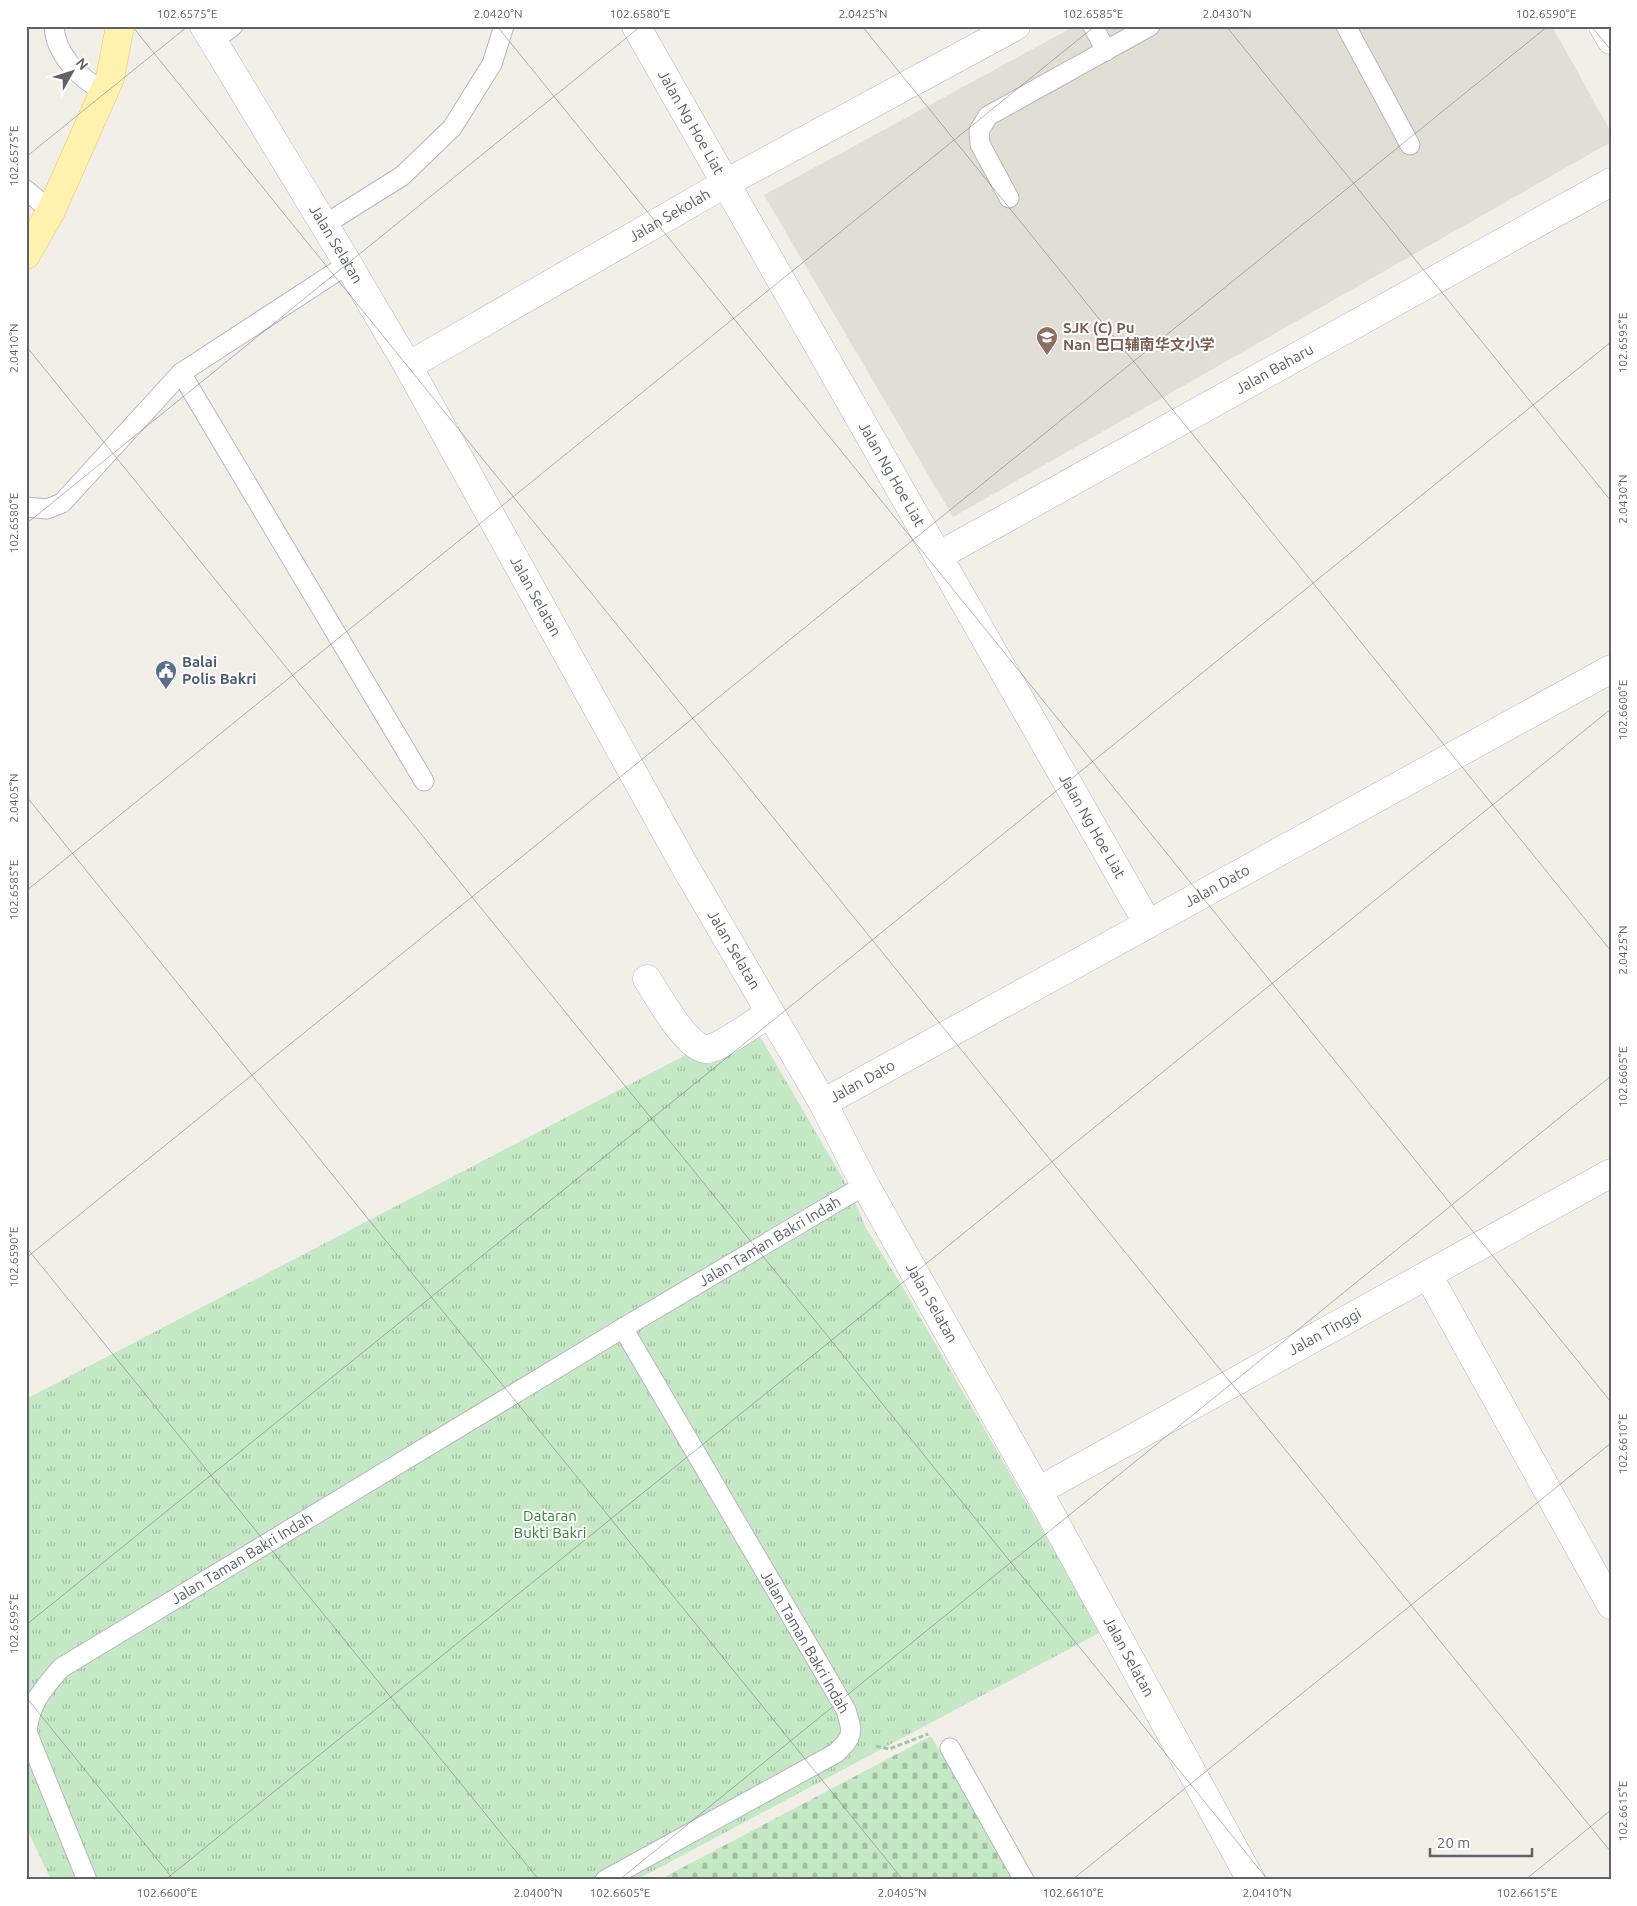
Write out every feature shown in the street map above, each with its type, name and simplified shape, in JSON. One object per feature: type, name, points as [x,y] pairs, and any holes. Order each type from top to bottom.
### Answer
[{"type":"main road","points":[[26,255],[51,211],[110,78],[120,26]]},
{"type":"street","name":"Jalan Ng Hoe Liat","points":[[636,26],[1148,924]]},
{"type":"street","name":"Jalan Sekolah","points":[[408,366],[726,183],[1016,26]]},
{"type":"street","points":[[1603,26],[1611,40]]},
{"type":"street","name":"Jalan Selatan","points":[[217,31],[324,225],[408,366],[683,863],[770,1013],[829,1100],[865,1185],[1038,1491],[1251,1880]]},
{"type":"street","name":"Jalan Baharu","points":[[938,556],[1611,182]]},
{"type":"street","name":"Jalan Dato","points":[[829,1100],[1611,669]]},
{"type":"street","points":[[647,979],[685,1035],[698,1046],[706,1049],[718,1045],[770,1013]]},
{"type":"street","name":"Jalan Tinggi","points":[[1038,1491],[1611,1173]]},
{"type":"street","points":[[1428,1275],[1611,1605]]},
{"type":"lane","points":[[54,26],[54,32],[62,53],[75,70],[90,84],[104,91]]},
{"type":"lane","points":[[324,225],[402,176],[452,128],[492,64],[504,26]]},
{"type":"lane","points":[[1093,26],[1106,51]]},
{"type":"lane","points":[[1009,198],[980,144],[979,131],[983,122],[988,116],[1150,26]]},
{"type":"lane","points":[[1346,26],[1410,145]]},
{"type":"lane","points":[[26,190],[51,211]]},
{"type":"lane","points":[[26,507],[47,509],[62,503],[181,373],[348,264]]},
{"type":"lane","points":[[181,373],[424,781]]},
{"type":"lane","name":"Jalan Taman Bakri Indah","points":[[87,1880],[27,1732],[29,1714],[44,1688],[61,1668],[623,1328],[865,1185]]},
{"type":"lane","name":"Jalan Taman Bakri Indah","points":[[605,1880],[836,1753],[849,1741],[851,1727],[846,1710],[623,1328]]},
{"type":"lane","points":[[950,1748],[1024,1880]]},
{"type":"path","points":[[851,1727],[866,1744],[889,1749],[927,1733],[950,1748]]},
{"type":"shaded area","name":"SJK (C) Pu Nan 巴口辅南华文小学","points":[[1075,26],[1552,26],[1611,132],[1611,142],[953,517],[764,195]]},
{"type":"green space","name":"Dataran Bukti Bakri","points":[[751,1021],[850,1191],[866,1228],[905,1291],[1101,1632],[636,1880],[51,1880],[26,1827],[26,1399]]},
{"type":"green space","points":[[931,1736],[1014,1880],[659,1880]]},
{"type":"place","name":"SJK (C) Pu Nan 巴口辅南华文小学","points":[[1047,356]]},
{"type":"place","name":"Balai Polis Bakri","points":[[166,690]]}]
